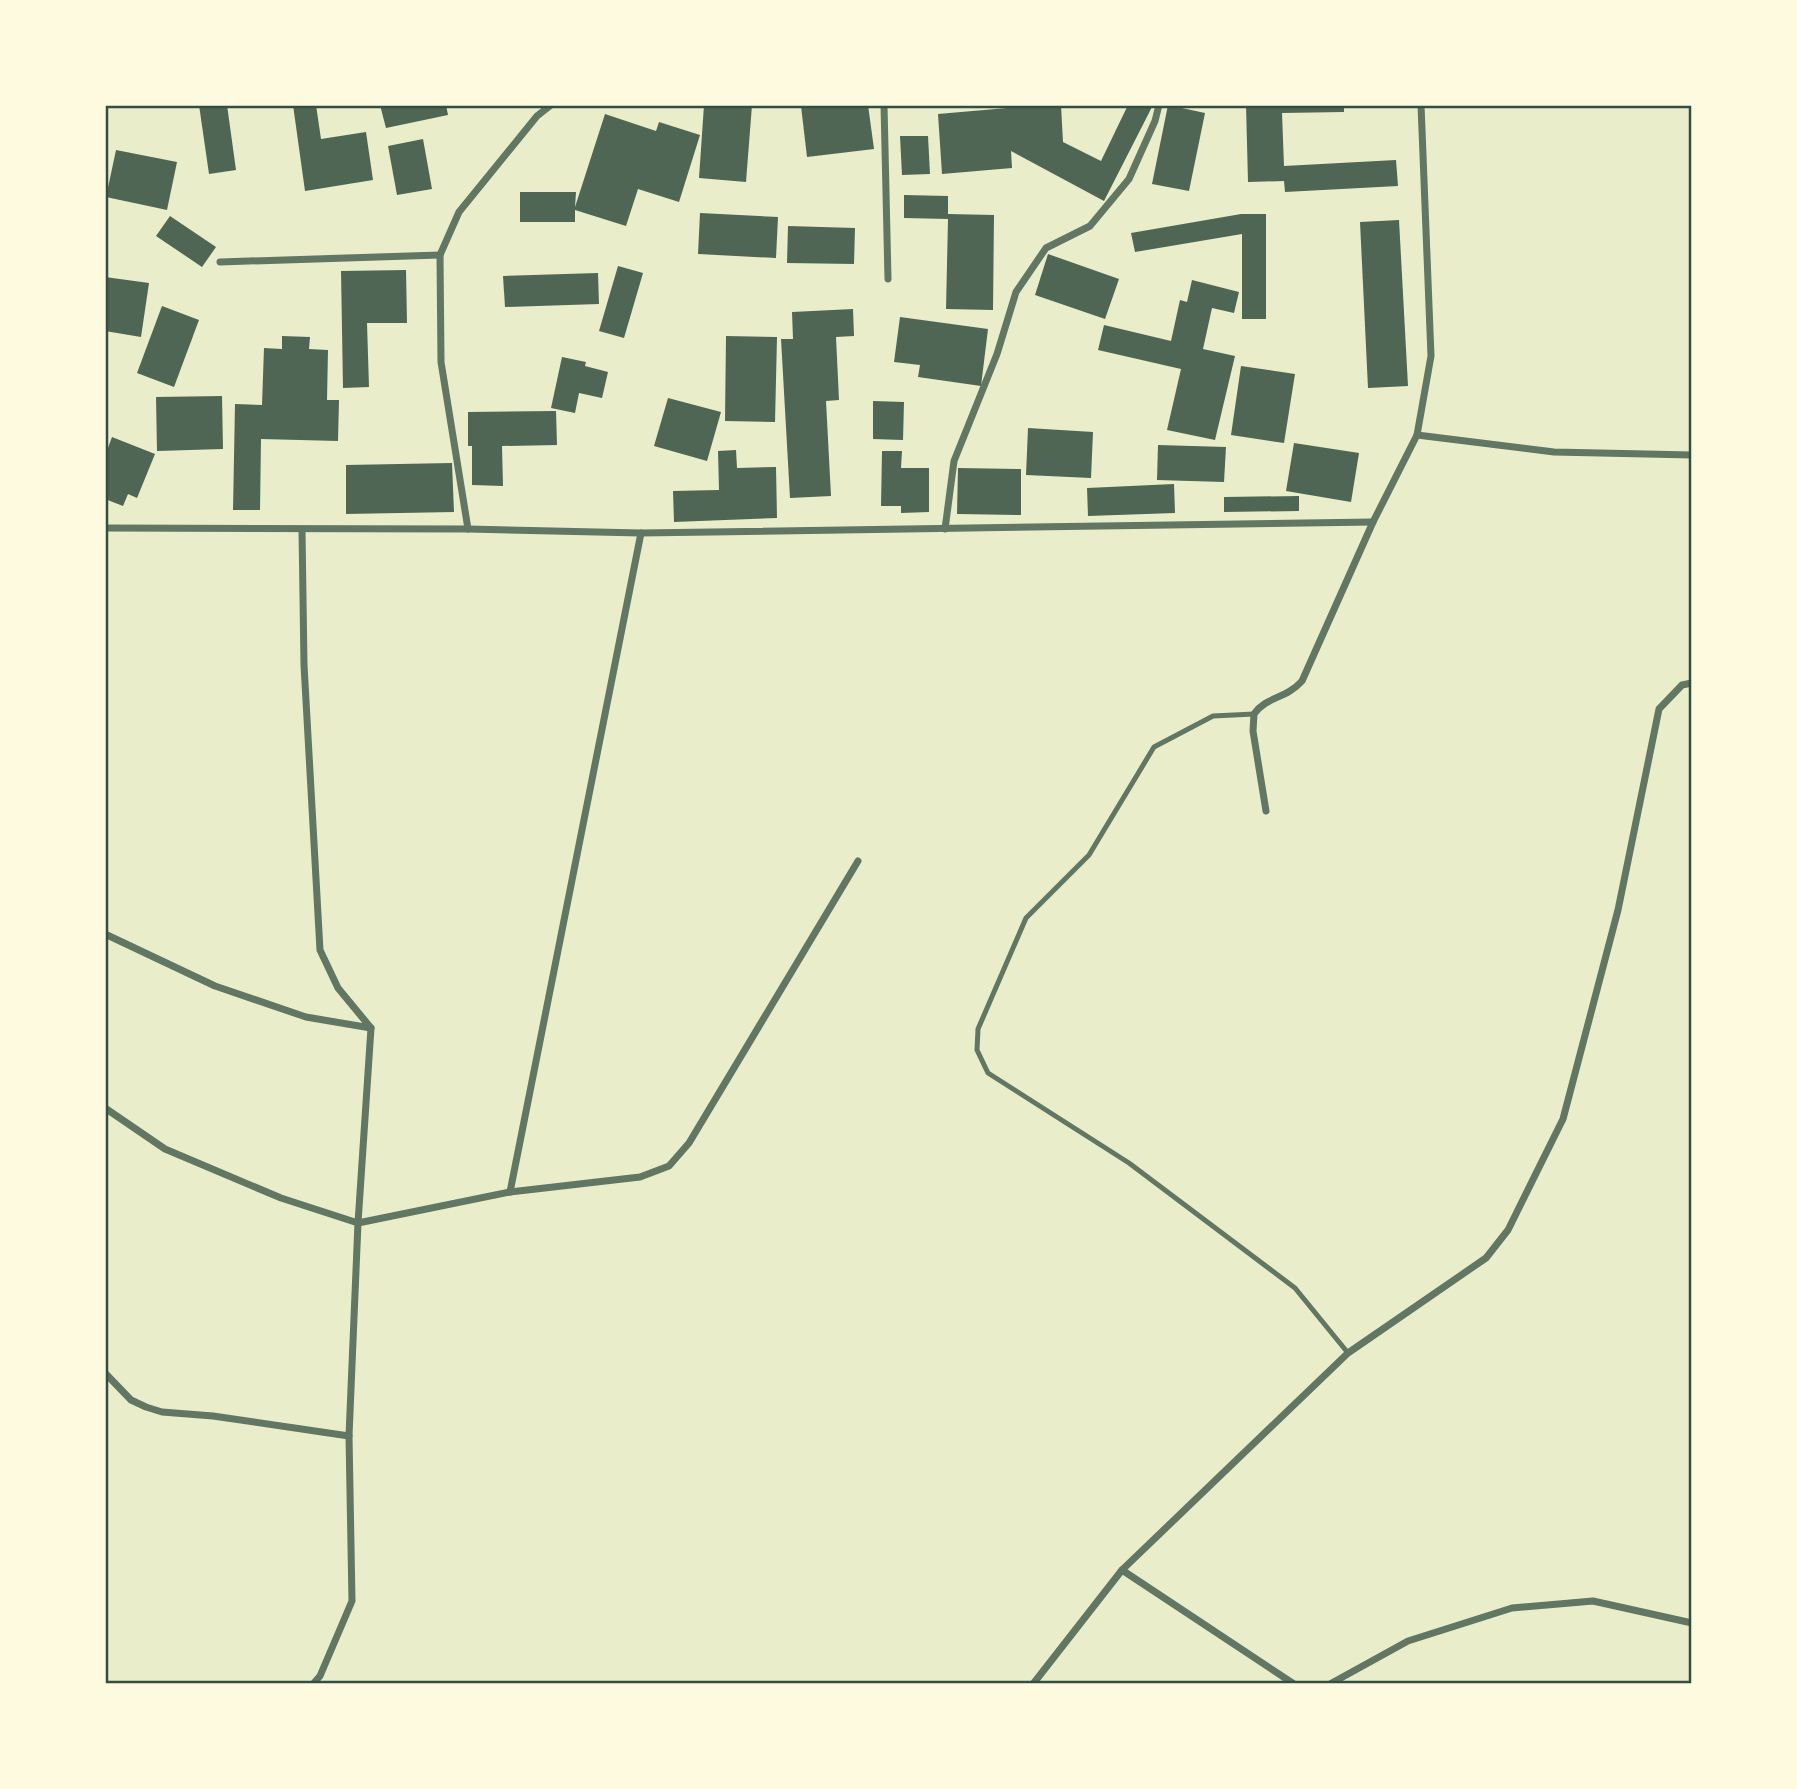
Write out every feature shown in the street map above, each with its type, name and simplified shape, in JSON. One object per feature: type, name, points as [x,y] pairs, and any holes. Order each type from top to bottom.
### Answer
[{"type":"street","points":[[468,529],[440,362],[440,256],[459,212],[537,116],[551,105]]},
{"type":"street","points":[[884,105],[888,279]]},
{"type":"street","points":[[945,529],[954,461],[997,354],[1016,292],[1045,248],[1090,226],[1129,179],[1155,121],[1159,105]]},
{"type":"street","points":[[1266,811],[1253,731],[1254,714],[1266,702],[1292,692],[1302,681],[1373,522],[1417,435],[1431,356],[1421,105]]},
{"type":"street","points":[[220,262],[440,256]]},
{"type":"street","points":[[1417,435],[1554,452],[1692,455]]},
{"type":"street","points":[[105,528],[468,529],[641,533],[1373,522]]},
{"type":"street","points":[[302,530],[304,665],[320,950],[338,988],[371,1028],[358,1223],[349,1436],[352,1601],[320,1676],[313,1684]]},
{"type":"street","points":[[510,1192],[641,533]]},
{"type":"street","points":[[1033,1684],[1122,1570],[1348,1353],[1486,1258],[1508,1230],[1563,1119],[1618,910],[1659,709],[1682,685],[1692,682]]},
{"type":"street","points":[[105,1108],[165,1149],[281,1198],[358,1223],[510,1192],[640,1177],[669,1166],[689,1143],[858,861]]},
{"type":"street","points":[[105,934],[215,986],[306,1017],[371,1028]]},
{"type":"street","points":[[105,1373],[131,1399],[163,1412],[213,1416],[349,1436]]},
{"type":"street","points":[[1122,1570],[1294,1684]]},
{"type":"street","points":[[1329,1684],[1408,1641],[1512,1608],[1593,1601],[1692,1623]]},
{"type":"lane","points":[[1254,714],[1213,716],[1154,747],[1089,855],[1026,918],[978,1029],[977,1050],[988,1073],[1129,1163],[1295,1288],[1348,1353]]},
{"type":"building","points":[[199,105],[227,105],[236,170],[209,174]]},
{"type":"building","points":[[293,105],[316,105],[321,139],[366,132],[373,180],[305,191]]},
{"type":"building","points":[[380,105],[446,105],[448,115],[386,128]]},
{"type":"building","points":[[704,105],[752,105],[746,182],[699,178]]},
{"type":"building","points":[[868,105],[874,149],[807,157],[801,106]]},
{"type":"building","points":[[1007,105],[1061,105],[1063,142],[1101,161],[1128,105],[1153,105],[1104,201],[1011,151],[1012,168],[942,174],[938,114],[1007,108]]},
{"type":"building","points":[[1168,105],[1205,113],[1189,191],[1152,184]]},
{"type":"building","points":[[1246,105],[1344,105],[1344,112],[1282,113],[1284,166],[1396,160],[1398,186],[1285,192],[1284,181],[1248,182]]},
{"type":"building","points":[[605,114],[656,131],[659,122],[700,135],[679,202],[638,189],[626,226],[575,210],[575,222],[520,222],[520,192],[576,192],[575,207]]},
{"type":"building","points":[[900,136],[928,136],[930,174],[902,175]]},
{"type":"building","points":[[423,139],[432,189],[397,195],[388,146]]},
{"type":"building","points":[[116,150],[177,162],[167,210],[106,197]]},
{"type":"building","points":[[904,195],[948,196],[948,214],[994,215],[993,310],[946,309],[948,219],[904,218]]},
{"type":"building","points":[[700,213],[778,217],[776,258],[698,254]]},
{"type":"building","points":[[1241,214],[1266,214],[1266,319],[1242,319],[1242,234],[1135,252],[1131,233]]},
{"type":"building","points":[[170,216],[216,247],[202,267],[156,236]]},
{"type":"building","points":[[1399,220],[1408,386],[1368,388],[1360,222]]},
{"type":"building","points":[[788,226],[855,228],[854,264],[787,263]]},
{"type":"building","points":[[1048,254],[1119,279],[1105,319],[1035,295]]},
{"type":"building","points":[[618,266],[643,273],[624,338],[599,331]]},
{"type":"building","points":[[406,270],[407,323],[367,323],[369,387],[343,388],[341,271]]},
{"type":"building","points":[[598,273],[599,304],[505,307],[503,276]]},
{"type":"building","points":[[105,277],[149,283],[141,337],[105,331]]},
{"type":"building","points":[[1192,280],[1239,292],[1234,313],[1212,308],[1203,349],[1235,356],[1215,440],[1167,430],[1181,369],[1098,350],[1104,325],[1171,341],[1180,300],[1187,302]]},
{"type":"building","points":[[162,306],[199,320],[174,387],[137,373]]},
{"type":"building","points":[[853,309],[854,336],[836,337],[839,400],[826,401],[831,496],[790,498],[781,339],[793,339],[792,312]]},
{"type":"building","points":[[900,317],[988,329],[981,386],[918,377],[920,365],[894,362]]},
{"type":"building","points":[[282,336],[310,337],[309,349],[328,350],[327,400],[339,400],[338,441],[261,439],[260,510],[233,510],[235,404],[262,405],[264,348],[282,349]]},
{"type":"building","points":[[726,336],[777,337],[775,422],[725,421]]},
{"type":"building","points":[[562,357],[586,362],[585,366],[608,372],[602,398],[579,393],[575,413],[551,408]]},
{"type":"building","points":[[1241,366],[1295,374],[1284,443],[1231,435]]},
{"type":"building","points":[[222,396],[223,449],[157,451],[156,397]]},
{"type":"building","points":[[668,398],[721,412],[707,461],[654,446]]},
{"type":"building","points":[[873,401],[904,402],[903,440],[873,439]]},
{"type":"building","points":[[556,411],[557,445],[502,446],[503,486],[472,485],[472,446],[468,446],[468,412]]},
{"type":"building","points":[[1028,428],[1093,432],[1091,478],[1026,475]]},
{"type":"building","points":[[112,437],[155,454],[137,498],[128,494],[123,506],[105,499],[105,456]]},
{"type":"building","points":[[1294,443],[1359,453],[1351,502],[1286,491]]},
{"type":"building","points":[[1158,445],[1226,447],[1224,482],[1157,480]]},
{"type":"building","points":[[736,450],[737,468],[776,467],[777,518],[674,522],[673,491],[719,490],[718,451]]},
{"type":"building","points":[[882,451],[902,451],[901,468],[929,468],[929,512],[901,513],[901,506],[881,506]]},
{"type":"building","points":[[452,463],[454,512],[346,514],[346,465]]},
{"type":"building","points":[[958,468],[1021,469],[1021,515],[957,514]]},
{"type":"building","points":[[1174,484],[1175,513],[1088,516],[1087,488]]},
{"type":"building","points":[[1299,496],[1299,511],[1224,512],[1224,497]]}]
